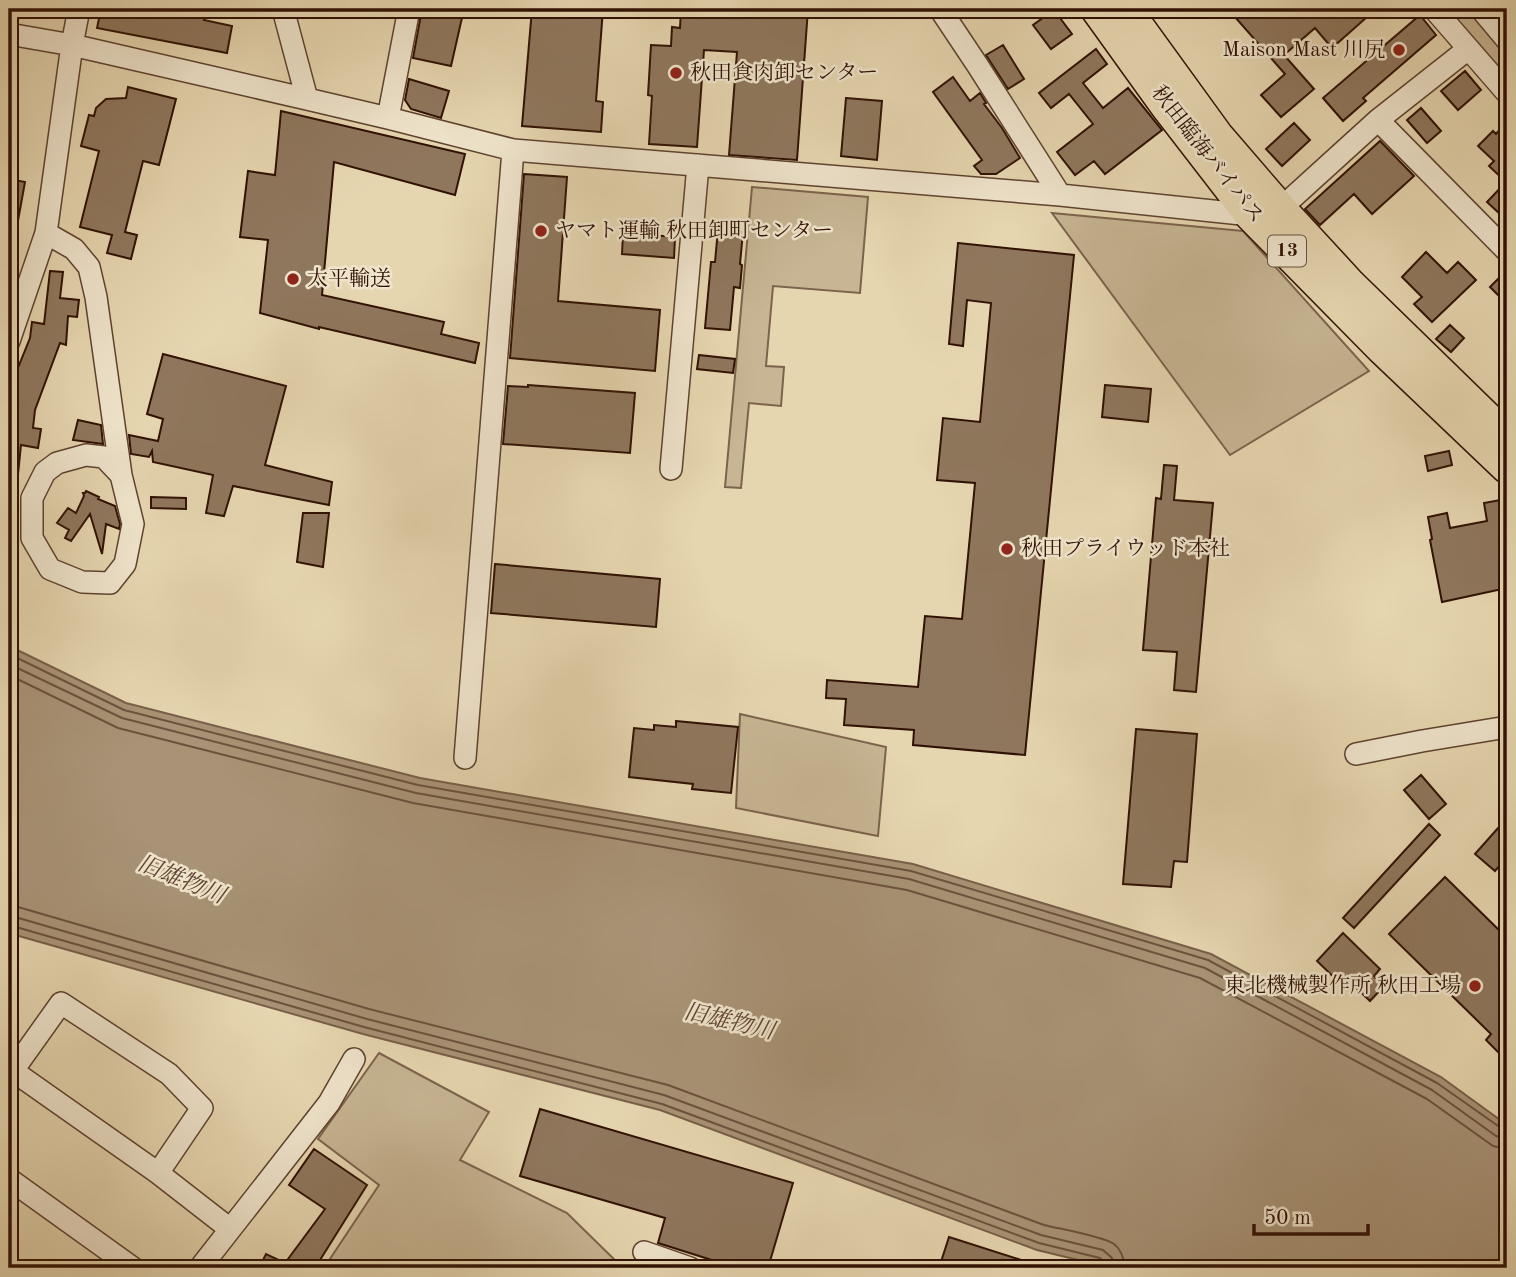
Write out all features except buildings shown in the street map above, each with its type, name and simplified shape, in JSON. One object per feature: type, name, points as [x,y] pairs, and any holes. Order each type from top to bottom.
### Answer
[{"type":"highway","name":"秋田臨海バイパス","points":[[1097,9],[1166,106],[1266,212],[1382,348],[1507,467]]},
{"type":"highway","name":"秋田臨海バイパス","points":[[1125,9],[1217,135],[1266,212],[1350,285],[1507,438]]},
{"type":"street","points":[[9,341],[46,233],[79,9]]},
{"type":"street","points":[[283,9],[307,99]]},
{"type":"street","points":[[388,118],[410,9]]},
{"type":"street","points":[[940,9],[1060,195]]},
{"type":"street","points":[[1434,9],[1507,93]]},
{"type":"street","points":[[1481,9],[1507,40]]},
{"type":"street","points":[[9,34],[72,45],[307,99],[513,150],[1266,212],[1468,49]]},
{"type":"street","points":[[1378,120],[1507,251]]},
{"type":"street","points":[[466,758],[513,150]]},
{"type":"street","points":[[671,469],[698,165]]},
{"type":"street","points":[[46,233],[74,249],[89,267],[96,297],[121,475],[133,524],[125,564],[110,583],[82,582],[50,569],[32,538],[32,498],[45,472],[57,463],[86,455],[104,457],[121,475]]},
{"type":"street","points":[[1356,754],[1507,727]]},
{"type":"street","points":[[158,1173],[202,1108],[169,1074],[61,1003],[11,1074],[158,1173],[230,1229]]},
{"type":"street","points":[[201,1268],[329,1103],[354,1059]]},
{"type":"street","points":[[9,1179],[133,1268]]},
{"type":"street","points":[[644,1252],[690,1268]]},
{"type":"shaded area","points":[[1458,9],[1474,9],[1507,42],[1507,78],[1448,13]]},
{"type":"shaded area","points":[[752,187],[868,197],[860,293],[773,286],[766,366],[784,367],[781,406],[749,403],[741,488],[725,487]]},
{"type":"shaded area","points":[[1052,213],[1243,231],[1369,371],[1230,455]]},
{"type":"shaded area","points":[[740,714],[886,747],[878,836],[736,808]]},
{"type":"shaded area","points":[[379,1053],[489,1112],[460,1160],[567,1213],[623,1268],[324,1268],[379,1185],[318,1139]]},
{"type":"water","name":"旧雄物川","points":[[9,646],[126,703],[420,778],[913,864],[1211,954],[1441,1077],[1507,1125],[1507,1268],[1111,1268],[1037,1250],[660,1110],[363,1034],[19,936],[9,931]]},
{"type":"place","name":"Maison Mast 川尻","points":[[1399,50]]},
{"type":"place","name":"秋田食肉卸センター","points":[[676,73]]},
{"type":"place","name":"ヤマト運輸 秋田卸町センター","points":[[541,231]]},
{"type":"place","name":"太平輸送","points":[[293,279]]},
{"type":"place","name":"秋田プライウッド本社","points":[[1007,549]]},
{"type":"place","name":"東北機械製作所 秋田工場","points":[[1475,986]]}]
